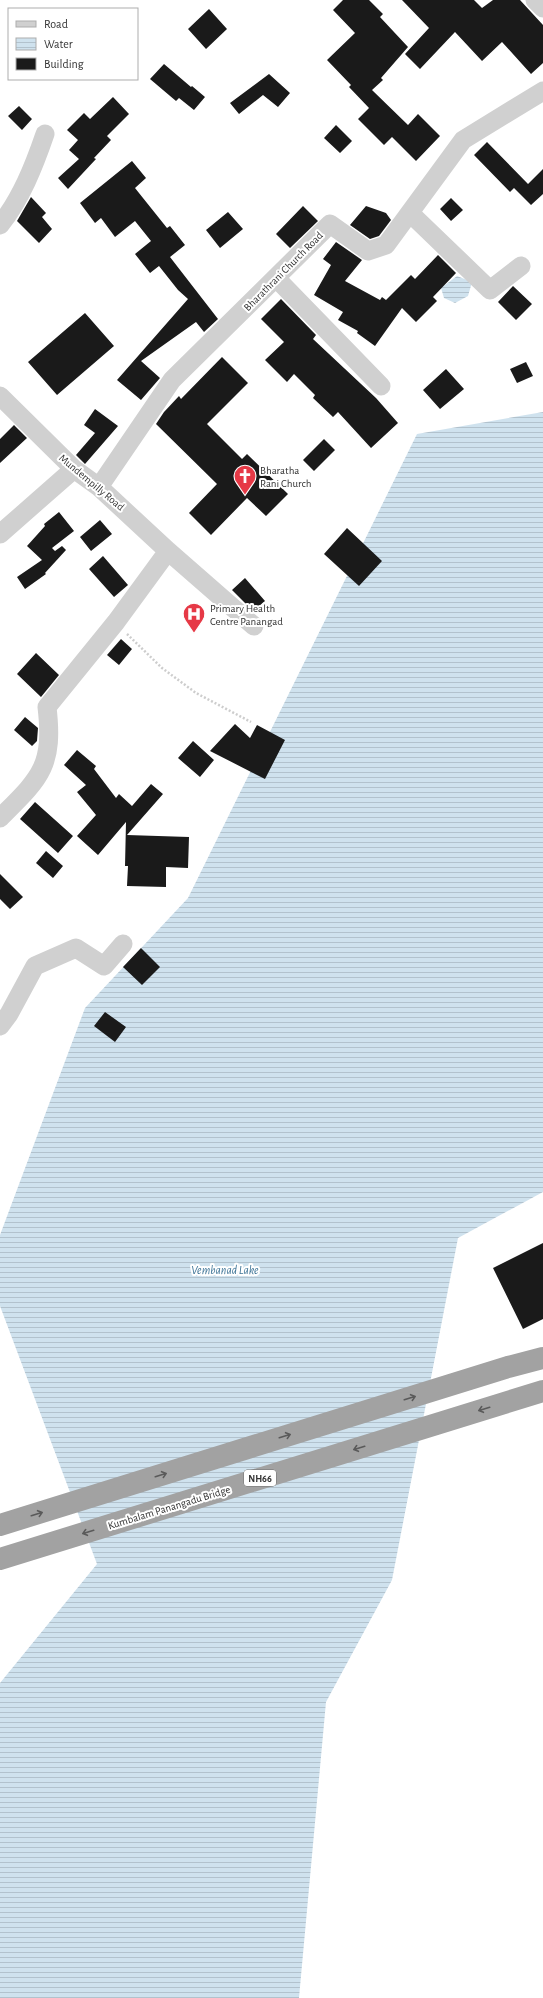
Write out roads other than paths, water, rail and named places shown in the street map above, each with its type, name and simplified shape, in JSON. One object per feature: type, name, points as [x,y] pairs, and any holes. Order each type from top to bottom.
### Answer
[{"type":"highway","points":[[0,1525],[508,1367],[543,1358]]},
{"type":"highway","name":"Kumbalam Panangadu Bridge","points":[[0,1559],[543,1391]]},
{"type":"street","points":[[535,0],[543,8]]},
{"type":"street","name":"Bharathrani Church Road","points":[[100,487],[172,380],[330,224],[368,251],[386,245],[432,180],[463,140],[543,91]]},
{"type":"street","points":[[0,225],[7,217],[35,165],[45,134]]},
{"type":"street","points":[[410,213],[490,290],[521,266]]},
{"type":"street","points":[[276,278],[381,386]]},
{"type":"street","name":"Mundempilly Road","points":[[0,396],[74,469],[100,487],[168,551],[254,626]]},
{"type":"street","points":[[0,534],[74,469]]},
{"type":"street","points":[[0,818],[32,786],[45,764],[50,733],[47,707],[116,622],[168,551]]},
{"type":"street","points":[[0,1026],[9,1014],[35,966],[76,948],[104,966],[123,944]]},
{"type":"water","points":[[457,276],[472,282],[468,296],[455,303],[444,298],[441,288]]},
{"type":"water","name":"Vembanad Lake","points":[[543,412],[543,1192],[458,1238],[392,1580],[326,1702],[299,1998],[0,1998],[0,1683],[97,1564],[0,1306],[0,1235],[85,1008],[188,898],[417,434]]},
{"type":"place","name":"Bharatha Rani Church","points":[[245,496]]},
{"type":"place","name":"Primary Health Centre Panangad","points":[[194,634]]}]
